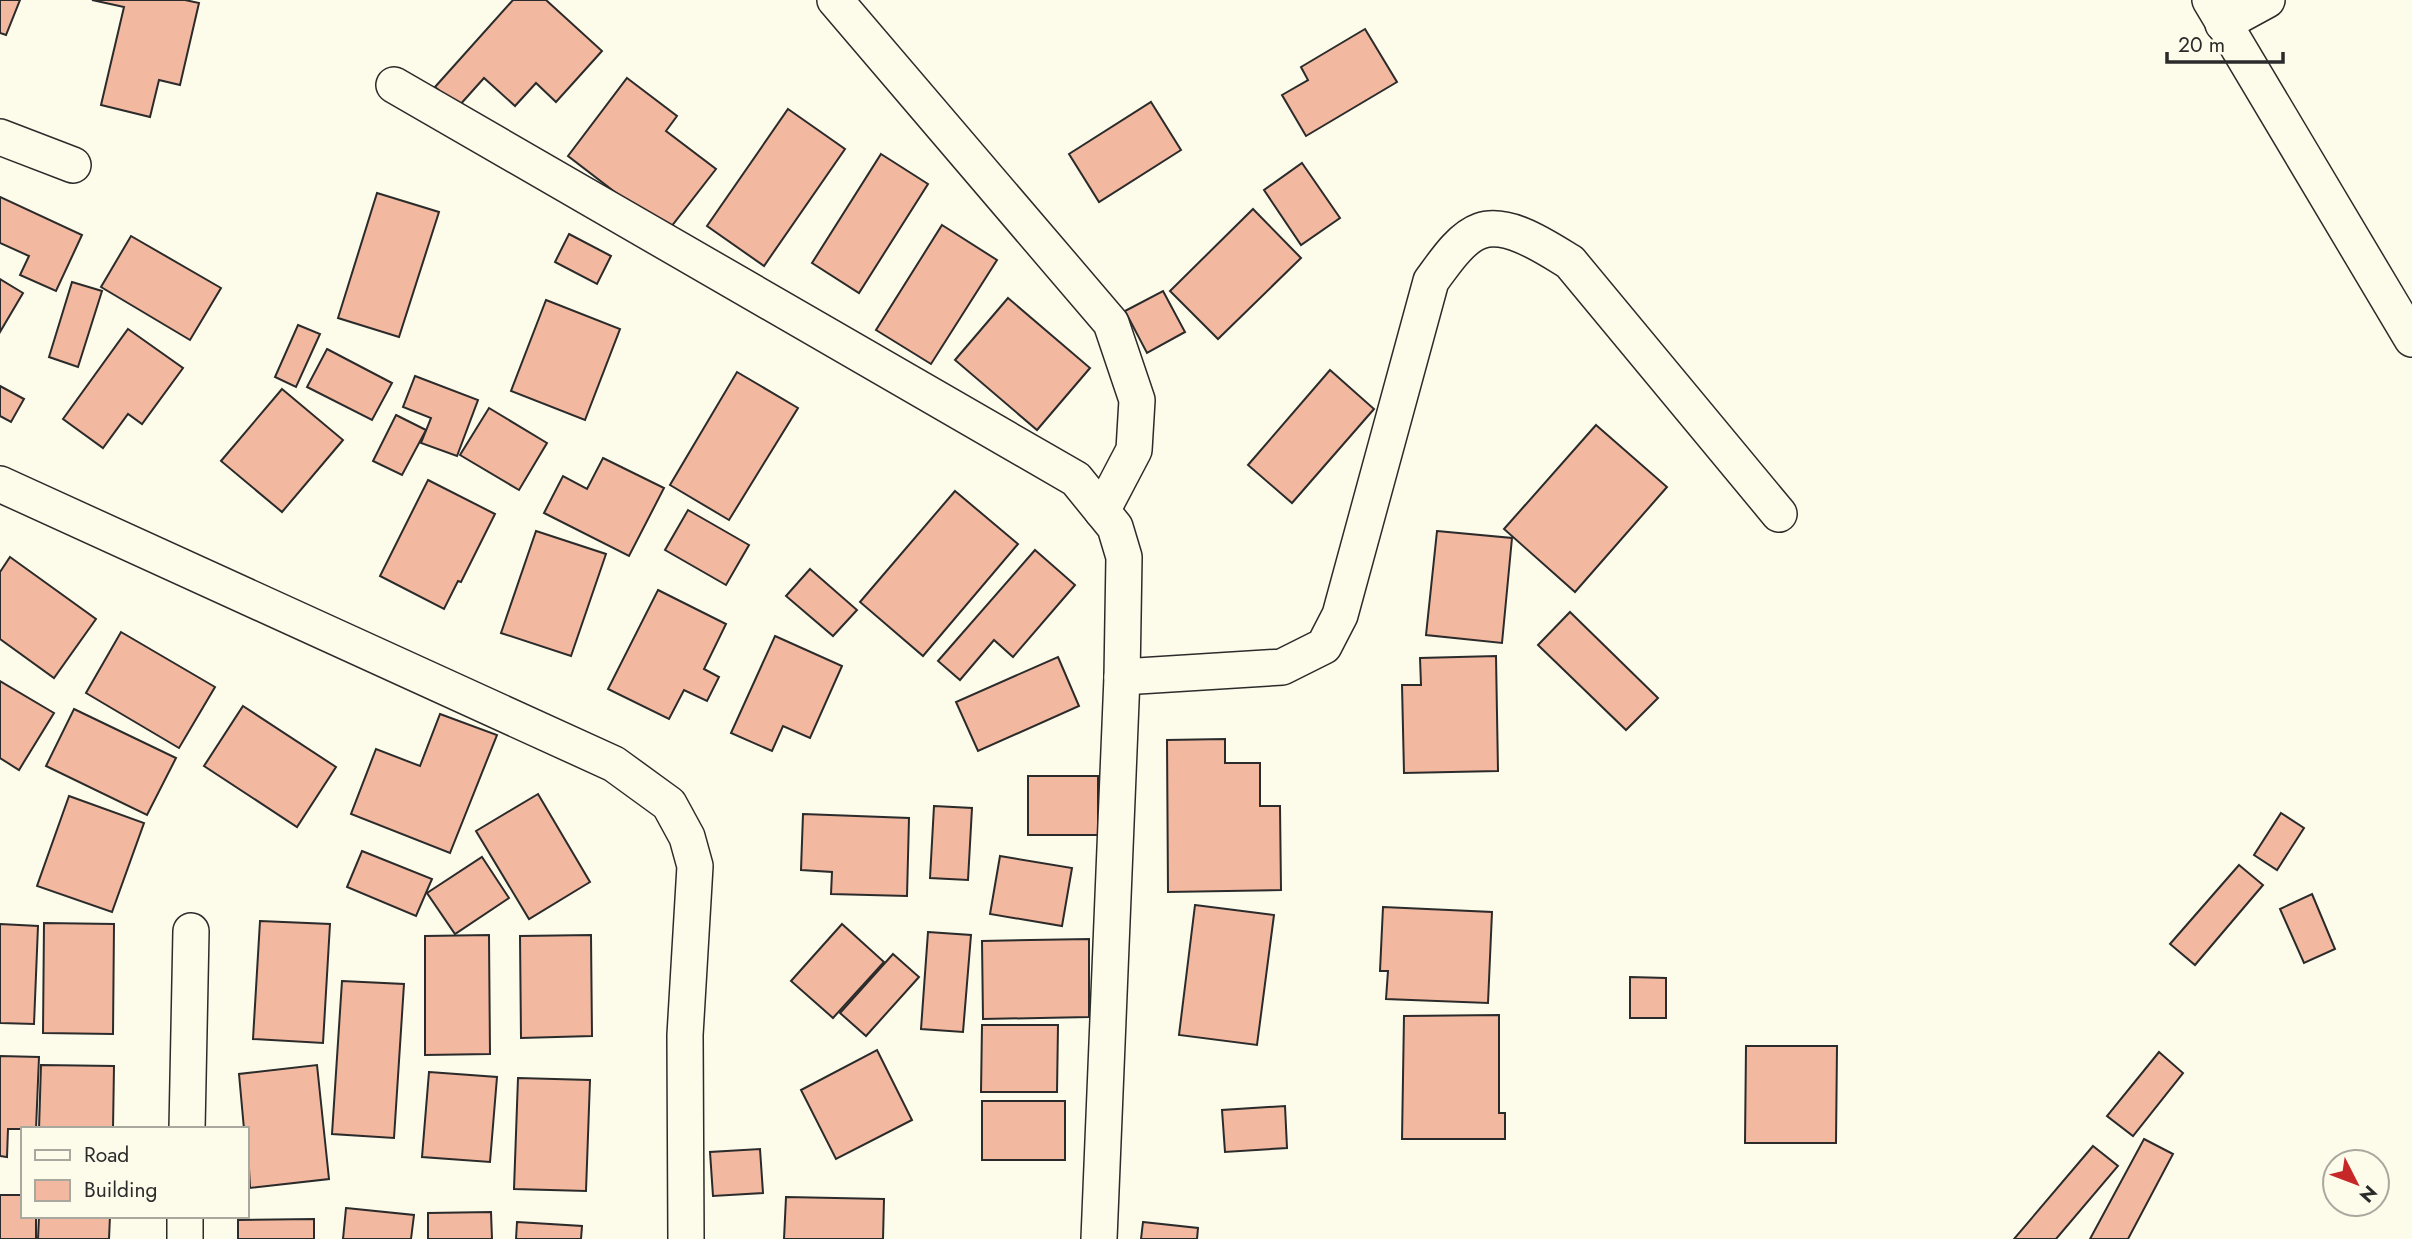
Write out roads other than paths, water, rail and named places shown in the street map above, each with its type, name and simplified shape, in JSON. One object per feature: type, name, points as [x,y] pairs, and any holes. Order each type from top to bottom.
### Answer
[{"type":"street","points":[[835,0],[1111,323],[1137,400],[1134,450],[1102,511]]},
{"type":"street","points":[[2267,0],[2216,12],[2412,339]]},
{"type":"street","points":[[394,85],[1076,479],[1115,527],[1124,557],[1122,677],[1099,1239]]},
{"type":"street","points":[[0,136],[73,165]]},
{"type":"street","points":[[1122,677],[1282,667],[1324,646],[1340,615],[1431,281],[1455,249],[1480,231],[1504,230],[1537,241],[1570,262],[1779,514]]},
{"type":"street","points":[[0,484],[614,765],[668,804],[687,837],[695,866],[685,1035],[686,1239]]},
{"type":"street","points":[[187,1127],[191,931]]},
{"type":"street","points":[[185,1218],[185,1239]]}]
